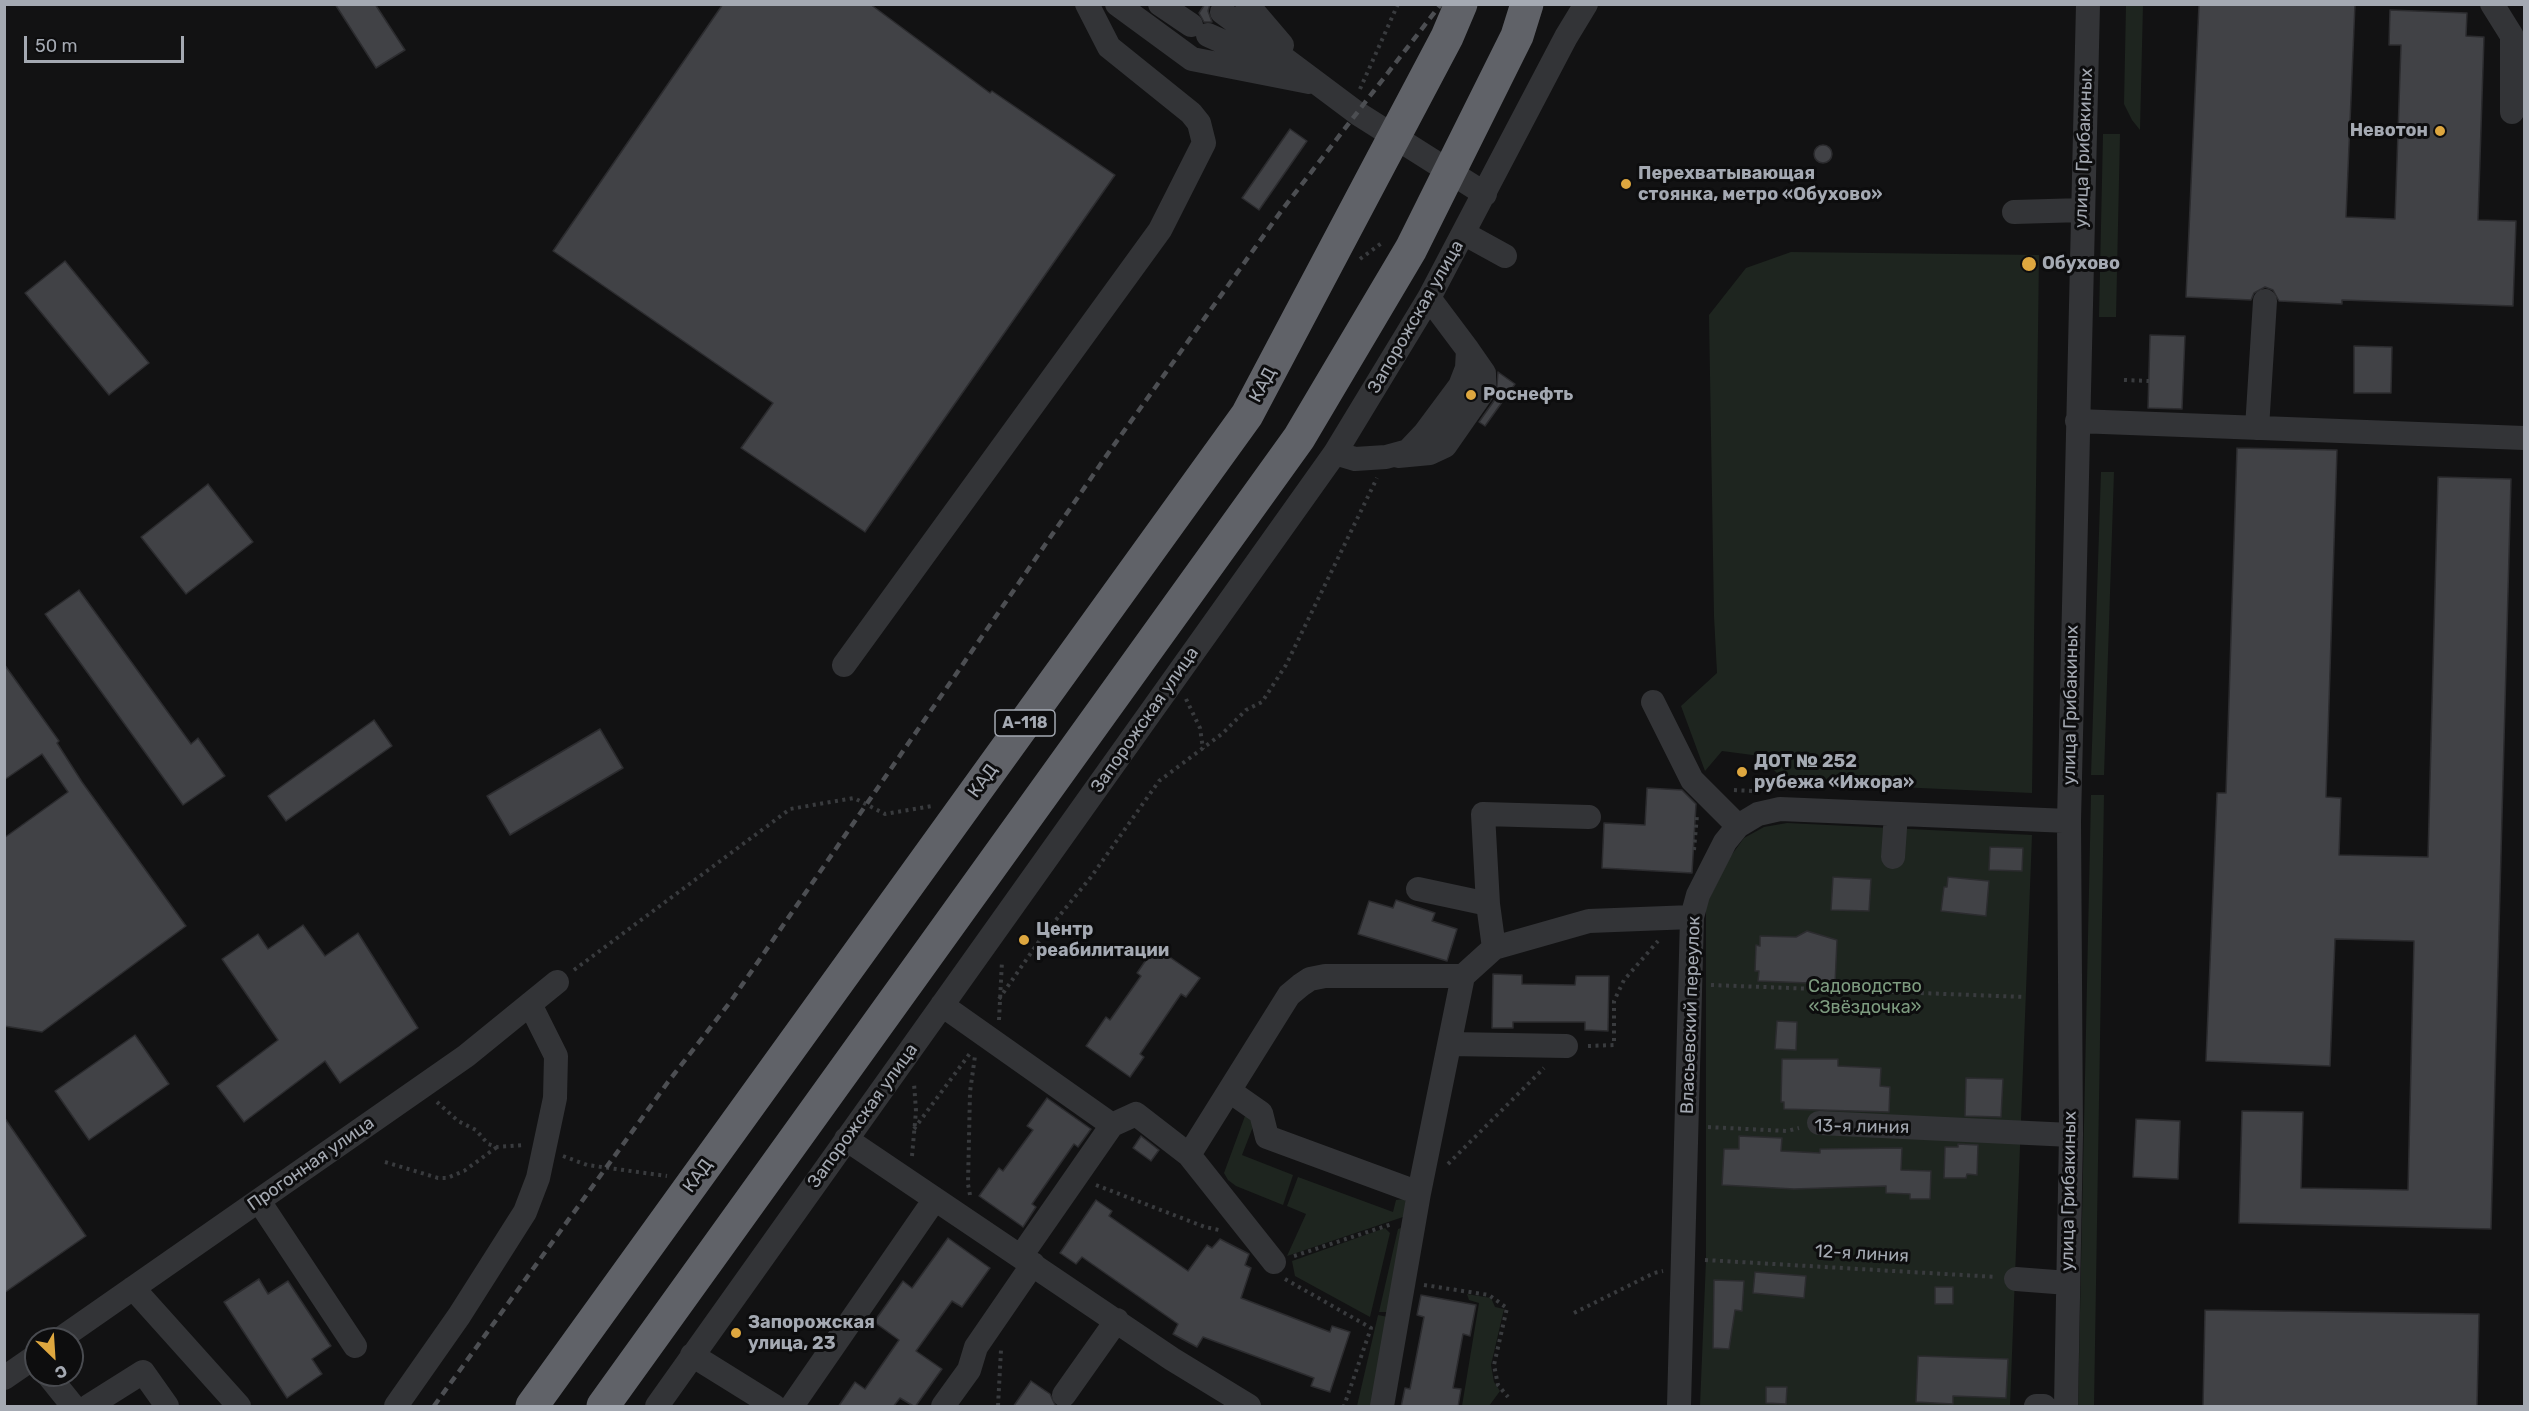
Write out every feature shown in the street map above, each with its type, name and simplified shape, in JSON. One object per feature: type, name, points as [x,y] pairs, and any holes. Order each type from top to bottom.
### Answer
[{"type":"highway","name":"КАД","points":[[532,1407],[1247,415],[1447,37],[1461,4]]},
{"type":"highway","name":"А-118","points":[[603,1407],[1299,438],[1411,249],[1517,36],[1527,4]]},
{"type":"street","points":[[844,665],[1160,230],[1204,142],[1199,123],[1191,113],[1109,47],[1087,4]]},
{"type":"street","points":[[1117,4],[1192,59],[1315,83]]},
{"type":"street","points":[[1161,4],[1200,30],[1315,83]]},
{"type":"street","points":[[1247,4],[1315,83]]},
{"type":"street","name":"Запорожская улица","points":[[657,1407],[1335,453],[1430,298],[1566,37],[1586,4]]},
{"type":"street","name":"улица Грибакиных","points":[[2066,1407],[2071,1135],[2069,821],[2088,4]]},
{"type":"street","points":[[2492,4],[2512,36],[2512,112]]},
{"type":"street","points":[[1222,12],[1352,109],[1485,194]]},
{"type":"street","points":[[2014,212],[2083,210]]},
{"type":"street","points":[[1465,234],[1505,256]]},
{"type":"street","points":[[1335,453],[1355,459],[1430,453],[1444,446],[1484,390],[1484,373],[1430,298]]},
{"type":"street","points":[[2257,428],[2265,301]]},
{"type":"street","points":[[2077,421],[2524,438]]},
{"type":"street","points":[[1653,702],[1692,780],[1738,826]]},
{"type":"street","name":"Власьевский переулок","points":[[1679,1407],[1692,917],[1698,895],[1725,842],[1738,826],[1758,814],[1780,809],[2069,821]]},
{"type":"street","points":[[1494,948],[1488,904],[1483,814],[1589,817]]},
{"type":"street","points":[[1893,858],[1896,814]]},
{"type":"street","points":[[1418,889],[1488,904]]},
{"type":"street","points":[[1382,1407],[1419,1193],[1463,976],[1494,948],[1589,921],[1692,917]]},
{"type":"street","points":[[1190,1155],[1289,995],[1310,979],[1325,976],[1463,976]]},
{"type":"street","name":"Прогонная улица","points":[[77,1327],[466,1056],[557,982]]},
{"type":"street","points":[[396,1407],[459,1316],[525,1212],[538,1178],[555,1098],[556,1056],[530,1004]]},
{"type":"street","points":[[942,1005],[1112,1125]]},
{"type":"street","points":[[1450,1044],[1566,1046]]},
{"type":"street","points":[[1231,1092],[1261,1113],[1267,1137],[1419,1193]]},
{"type":"street","points":[[943,1407],[969,1370],[976,1347],[996,1318],[1027,1260],[1078,1176],[1112,1125],[1136,1114],[1190,1155],[1274,1262]]},
{"type":"street","name":"13-я линия","points":[[1819,1123],[2071,1135]]},
{"type":"street","points":[[846,1138],[1172,1359],[1249,1407]]},
{"type":"street","points":[[792,1407],[935,1199]]},
{"type":"street","points":[[259,1201],[355,1346]]},
{"type":"street","points":[[2016,1279],[2068,1283]]},
{"type":"street","points":[[133,1288],[239,1407]]},
{"type":"street","points":[[1064,1395],[1117,1320]]},
{"type":"street","points":[[692,1355],[774,1407]]},
{"type":"street","points":[[4,1378],[24,1369]]},
{"type":"street","points":[[89,1407],[143,1372],[167,1407]]},
{"type":"street","points":[[57,1387],[72,1407]]},
{"type":"street","points":[[2036,1407],[2044,1407]]},
{"type":"path","points":[[1352,109],[1398,4]]},
{"type":"path","points":[[2124,380],[2149,381]]},
{"type":"path","points":[[999,999],[1042,937],[1091,876],[1159,781],[1203,749],[1246,710],[1262,702],[1286,665],[1386,457]]},
{"type":"path","points":[[1186,698],[1200,728],[1203,749]]},
{"type":"path","points":[[557,982],[790,809],[847,798],[861,800],[885,814],[933,806]]},
{"type":"path","points":[[1003,954],[999,1021],[1004,1028]]},
{"type":"path","points":[[1690,985],[2025,997]]},
{"type":"path","points":[[914,1129],[977,1045],[970,1092],[968,1184],[977,1227]]},
{"type":"path","points":[[913,1079],[916,1111],[913,1184]]},
{"type":"path","name":"13-я линия","points":[[1705,1127],[1787,1131],[1819,1123]]},
{"type":"path","points":[[385,1162],[438,1178],[447,1178],[471,1166],[497,1147]]},
{"type":"path","points":[[1078,1176],[1205,1227],[1255,1237]]},
{"type":"path","points":[[1344,1407],[1371,1328],[1286,1280],[1274,1262],[1415,1217]]},
{"type":"path","points":[[1574,1313],[1654,1273],[1671,1270],[1683,1259]]},
{"type":"path","name":"12-я линия","points":[[1706,1260],[2016,1279]]},
{"type":"path","points":[[1404,1282],[1489,1295],[1507,1308],[1494,1365],[1497,1385],[1508,1397]]},
{"type":"path","points":[[996,1318],[1002,1336],[998,1407]]},
{"type":"green space","points":[[2126,5],[2143,5],[2140,130],[2124,104]]},
{"type":"green space","points":[[2103,134],[2120,134],[2116,317],[2099,317]]},
{"type":"green space","points":[[1791,252],[2039,255],[2032,793],[1786,782],[1760,756],[1722,751],[1705,771],[1681,706],[1717,673],[1709,315],[1746,268]]},
{"type":"green space","points":[[2101,472],[2114,472],[2104,775],[2091,775]]},
{"type":"green space","points":[[2091,795],[2104,795],[2094,1406],[2078,1406]]},
{"type":"green space","name":"Садоводство «Звёздочка»","points":[[1787,823],[2032,835],[2010,1406],[1700,1406],[1706,1260],[1706,905],[1730,857],[1744,838],[1764,827]]},
{"type":"green space","points":[[1245,1116],[1256,1119],[1242,1155],[1293,1175],[1283,1205],[1236,1186],[1228,1180],[1224,1173]]},
{"type":"green space","points":[[1298,1177],[1393,1212],[1396,1200],[1404,1199],[1406,1216],[1287,1256],[1306,1214],[1287,1206]]},
{"type":"green space","points":[[1385,1228],[1390,1233],[1370,1317],[1295,1276],[1292,1261]]},
{"type":"green space","points":[[1401,1228],[1389,1312],[1379,1312],[1398,1229]]},
{"type":"green space","points":[[1467,1294],[1491,1298],[1495,1307],[1504,1309],[1491,1365],[1494,1382],[1500,1391],[1489,1406],[1462,1406],[1479,1303],[1469,1300]]},
{"type":"green space","points":[[1378,1315],[1388,1317],[1373,1406],[1357,1406]]},
{"type":"building","points":[[335,4],[375,4],[405,50],[376,68]]},
{"type":"building","points":[[723,4],[870,4],[990,93],[992,91],[1115,175],[865,532],[741,448],[773,403],[553,251]]},
{"type":"building","points":[[1205,4],[1210,4],[1208,11],[1212,22],[1204,22],[1199,13]]},
{"type":"building","points":[[2199,4],[2355,4],[2346,217],[2395,219],[2401,45],[2389,45],[2390,10],[2467,13],[2466,36],[2484,37],[2478,220],[2516,221],[2513,306],[2342,300],[2342,304],[2279,301],[2273,290],[2265,287],[2254,293],[2251,300],[2186,297]]},
{"type":"building","points":[[1290,129],[1307,141],[1259,210],[1242,198]]},
{"type":"building","points":[[1823,145],[1829,148],[1832,154],[1829,160],[1823,163],[1817,160],[1814,154],[1817,148]]},
{"type":"building","points":[[65,261],[149,363],[109,395],[25,293]]},
{"type":"building","points":[[2150,335],[2185,336],[2182,409],[2148,408]]},
{"type":"building","points":[[2354,346],[2392,347],[2391,393],[2354,393]]},
{"type":"building","points":[[1498,372],[1515,384],[1485,426],[1479,422],[1496,398]]},
{"type":"building","points":[[2237,448],[2337,450],[2326,797],[2341,798],[2339,855],[2428,857],[2438,477],[2511,479],[2491,1229],[2239,1223],[2242,1111],[2303,1112],[2301,1188],[2408,1190],[2414,941],[2335,939],[2330,1066],[2206,1061],[2217,793],[2226,793]]},
{"type":"building","points":[[208,484],[253,542],[186,594],[141,537]]},
{"type":"building","points":[[79,590],[191,744],[198,738],[225,776],[183,805],[45,614]]},
{"type":"building","points":[[4,664],[59,741],[57,743],[82,782],[186,926],[42,1032],[4,1026],[4,838],[68,792],[42,754],[4,780]]},
{"type":"building","points":[[374,720],[392,746],[286,821],[268,796]]},
{"type":"building","points":[[600,729],[623,768],[510,835],[487,796]]},
{"type":"building","points":[[1647,788],[1682,790],[1696,804],[1692,873],[1602,868],[1604,823],[1645,825]]},
{"type":"building","points":[[1990,847],[2023,848],[2022,871],[1989,870]]},
{"type":"building","points":[[1833,877],[1871,879],[1869,911],[1831,910]]},
{"type":"building","points":[[1948,877],[1989,881],[1986,916],[1941,911],[1944,887],[1947,887]]},
{"type":"building","points":[[1396,900],[1435,913],[1432,921],[1457,929],[1447,961],[1358,934],[1369,901],[1393,908]]},
{"type":"building","points":[[303,925],[325,956],[358,933],[418,1028],[340,1083],[325,1061],[244,1122],[217,1086],[278,1040],[222,959],[258,934],[268,949]]},
{"type":"building","points":[[1807,931],[1837,940],[1835,984],[1758,981],[1759,971],[1755,971],[1756,945],[1760,946],[1760,936],[1796,937]]},
{"type":"building","points":[[1155,947],[1200,978],[1186,997],[1181,994],[1140,1054],[1144,1057],[1130,1077],[1086,1046],[1106,1017],[1110,1020],[1141,976],[1137,973]]},
{"type":"building","points":[[1493,974],[1522,975],[1522,984],[1575,985],[1576,976],[1609,976],[1608,1031],[1585,1030],[1585,1022],[1513,1022],[1513,1028],[1492,1028]]},
{"type":"building","points":[[1777,1021],[1797,1022],[1796,1050],[1775,1049]]},
{"type":"building","points":[[135,1035],[169,1084],[89,1140],[55,1091]]},
{"type":"building","points":[[1782,1059],[1838,1059],[1838,1066],[1881,1068],[1880,1086],[1890,1087],[1889,1112],[1784,1109],[1784,1102],[1781,1102]]},
{"type":"building","points":[[1966,1078],[2003,1079],[2001,1117],[1965,1116]]},
{"type":"building","points":[[1047,1098],[1091,1129],[1078,1147],[1074,1144],[1032,1204],[1036,1207],[1023,1227],[979,1196],[999,1168],[1003,1171],[1033,1130],[1027,1126]]},
{"type":"building","points":[[4,1117],[86,1236],[4,1293]]},
{"type":"building","points":[[2136,1119],[2180,1121],[2178,1179],[2133,1177]]},
{"type":"building","points":[[1141,1136],[1159,1150],[1151,1161],[1133,1148]]},
{"type":"building","points":[[1739,1136],[1782,1138],[1781,1151],[1820,1153],[1820,1149],[1902,1148],[1901,1170],[1931,1171],[1930,1199],[1910,1199],[1910,1194],[1886,1193],[1886,1186],[1794,1189],[1722,1185],[1724,1149],[1739,1149]]},
{"type":"building","points":[[1958,1144],[1978,1145],[1977,1175],[1967,1174],[1966,1178],[1944,1178],[1945,1147],[1958,1147]]},
{"type":"building","points":[[1096,1200],[1112,1211],[1109,1216],[1188,1271],[1207,1245],[1212,1248],[1220,1239],[1249,1254],[1245,1265],[1251,1268],[1241,1298],[1330,1332],[1332,1326],[1350,1332],[1330,1392],[1311,1386],[1314,1378],[1203,1337],[1197,1347],[1173,1334],[1178,1324],[1082,1257],[1076,1264],[1060,1253]]},
{"type":"building","points":[[948,1238],[990,1268],[962,1307],[952,1301],[916,1351],[942,1369],[915,1407],[900,1398],[893,1407],[838,1407],[855,1382],[865,1389],[899,1340],[874,1322],[903,1281],[912,1288]]},
{"type":"building","points":[[1755,1272],[1806,1276],[1804,1298],[1753,1293]]},
{"type":"building","points":[[259,1279],[268,1294],[288,1281],[331,1346],[312,1359],[322,1374],[287,1398],[224,1302]]},
{"type":"building","points":[[1714,1280],[1744,1281],[1742,1311],[1735,1310],[1729,1349],[1713,1348]]},
{"type":"building","points":[[1935,1287],[1953,1287],[1953,1304],[1935,1304]]},
{"type":"building","points":[[1421,1295],[1476,1305],[1470,1336],[1463,1334],[1453,1388],[1461,1389],[1458,1407],[1401,1407],[1405,1388],[1410,1389],[1424,1317],[1417,1315]]},
{"type":"building","points":[[2205,1310],[2479,1314],[2477,1407],[2203,1407]]},
{"type":"building","points":[[1918,1356],[2008,1359],[2006,1398],[1953,1396],[1953,1404],[1916,1402]]},
{"type":"building","points":[[1031,1381],[1050,1394],[1056,1407],[1013,1407]]},
{"type":"building","points":[[1766,1387],[1787,1387],[1786,1404],[1766,1403]]},
{"type":"railway","points":[[434,1406],[668,1082],[731,1001],[1109,452],[1282,210],[1441,4]]},
{"type":"place","name":"Невотон","points":[[2440,131]]},
{"type":"place","name":"Перехватывающая стоянка, метро «Обухово»","points":[[1626,184]]},
{"type":"place","name":"Обухово","points":[[2029,264]]},
{"type":"place","name":"Роснефть","points":[[1471,395]]},
{"type":"place","name":"ДОТ № 252 рубежа «Ижора»","points":[[1742,772]]},
{"type":"place","name":"Центр реабилитации","points":[[1024,940]]},
{"type":"place","name":"Запорожская улица, 23","points":[[736,1333]]}]
